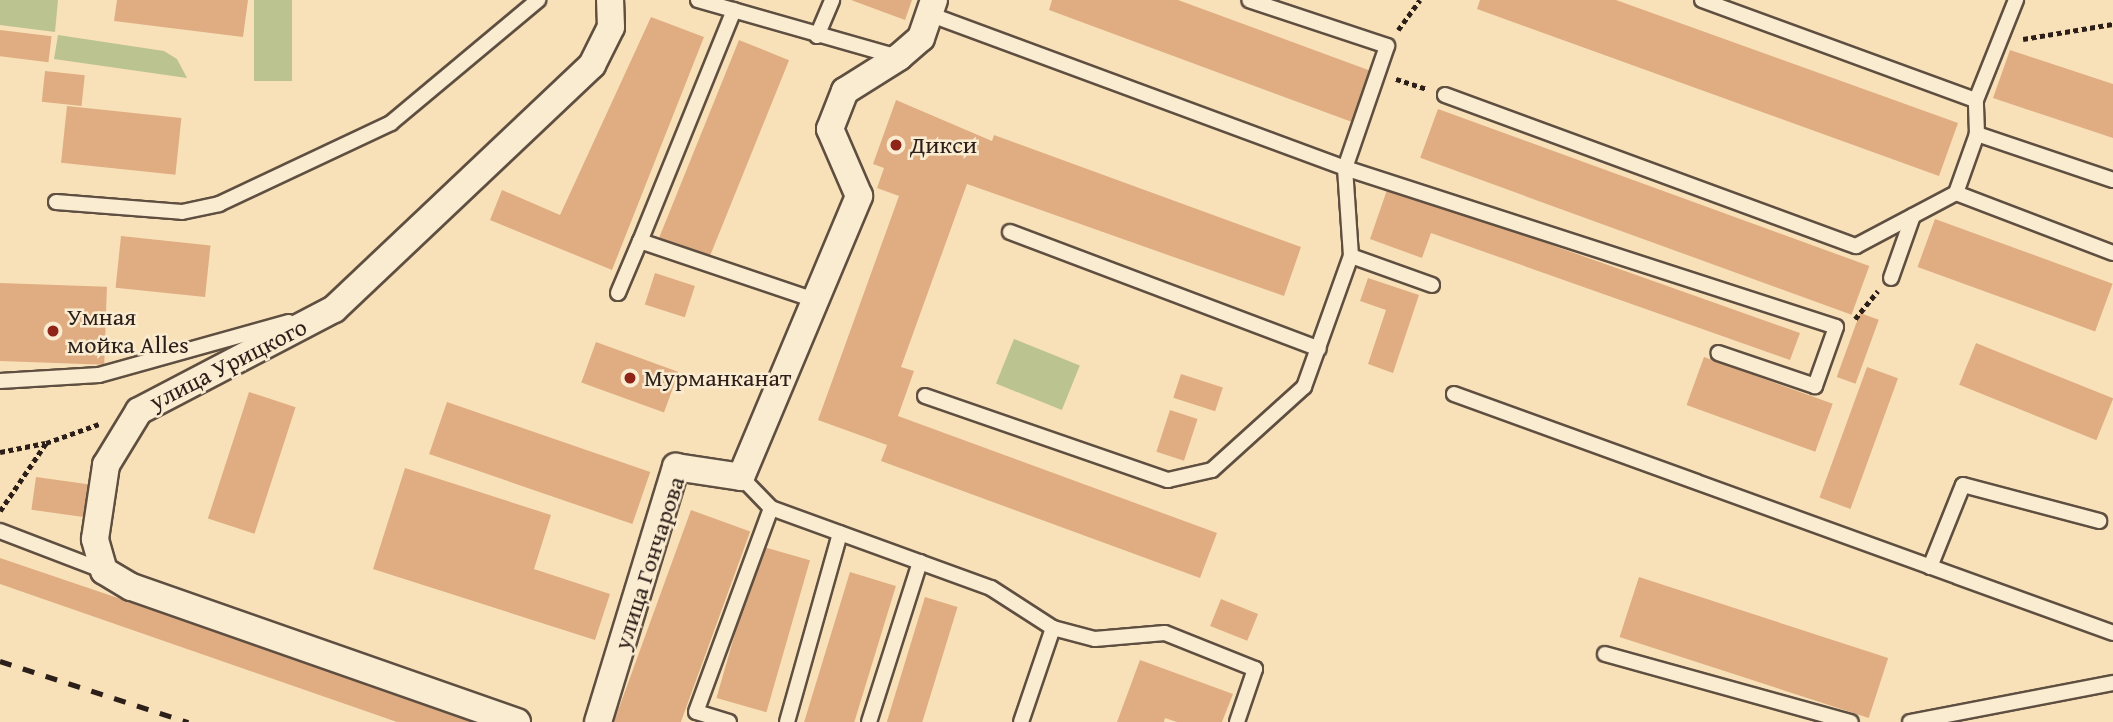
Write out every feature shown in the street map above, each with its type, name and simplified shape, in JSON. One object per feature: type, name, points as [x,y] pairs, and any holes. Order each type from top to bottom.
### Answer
[{"type":"street","name":"улица Урицкого","points":[[104,571],[95,539],[106,465],[139,411],[334,309],[580,77],[611,27],[610,0]]},
{"type":"street","points":[[741,477],[859,196],[830,129],[845,91],[899,57],[921,38],[932,7]]},
{"type":"street","name":"улица Гончарова","points":[[598,722],[676,467],[741,477]]},
{"type":"street","points":[[104,571],[131,587],[517,722]]},
{"type":"lane","points":[[56,202],[182,212],[219,204],[391,123],[538,0]]},
{"type":"lane","points":[[698,0],[817,36],[899,57]]},
{"type":"lane","points":[[817,36],[832,0]]},
{"type":"lane","points":[[925,396],[1168,480],[1212,470],[1261,430],[1304,387],[1352,256],[1345,168],[1387,46],[1249,0]]},
{"type":"lane","points":[[1702,0],[1976,100]]},
{"type":"lane","points":[[1445,95],[1856,246],[1956,193],[1977,134],[1976,100],[2016,0]]},
{"type":"lane","points":[[932,7],[1345,168],[1836,327],[1815,386],[1718,353]]},
{"type":"lane","points":[[618,293],[734,10]]},
{"type":"lane","points":[[1977,134],[2113,180]]},
{"type":"lane","points":[[1956,193],[2113,253]]},
{"type":"lane","points":[[1891,278],[1913,216]]},
{"type":"lane","points":[[1010,232],[1319,349]]},
{"type":"lane","points":[[640,241],[817,301]]},
{"type":"lane","points":[[1352,256],[1432,285]]},
{"type":"lane","points":[[0,381],[99,375],[334,309]]},
{"type":"lane","points":[[1454,394],[2113,633]]},
{"type":"lane","points":[[741,477],[771,508],[991,587],[1053,628],[1095,639],[1165,633],[1255,669],[1237,722]]},
{"type":"lane","points":[[1930,567],[1963,485],[2099,521]]},
{"type":"lane","points":[[729,722],[694,717],[771,508]]},
{"type":"lane","points":[[0,531],[104,571]]},
{"type":"lane","points":[[787,722],[840,533]]},
{"type":"lane","points":[[869,722],[920,562]]},
{"type":"lane","points":[[1021,722],[1053,628]]},
{"type":"lane","points":[[1605,654],[1851,722]]},
{"type":"lane","points":[[1910,722],[2113,683]]},
{"type":"path","points":[[1387,46],[1420,0]]},
{"type":"path","points":[[2001,42],[2113,24]]},
{"type":"path","points":[[1378,73],[1445,95]]},
{"type":"path","points":[[1836,327],[1851,325],[1891,278]]},
{"type":"path","points":[[0,452],[46,443],[139,411]]},
{"type":"path","points":[[0,512],[46,443]]},
{"type":"green space","points":[[0,0],[58,0],[55,32],[0,25]]},
{"type":"green space","points":[[254,0],[292,0],[292,81],[254,81]]},
{"type":"green space","points":[[58,35],[164,51],[177,59],[187,78],[54,59]]},
{"type":"green space","points":[[1014,339],[1080,366],[1062,410],[996,384]]},
{"type":"building","points":[[117,0],[248,0],[243,37],[114,21]]},
{"type":"building","points":[[851,0],[912,0],[905,20]]},
{"type":"building","points":[[1052,0],[1178,0],[1371,71],[1352,122],[1049,10]]},
{"type":"building","points":[[1480,0],[1616,0],[1958,123],[1939,176],[1477,9]]},
{"type":"building","points":[[651,17],[704,37],[612,270],[490,220],[502,190],[560,215]]},
{"type":"building","points":[[0,30],[52,36],[48,62],[0,56]]},
{"type":"building","points":[[739,40],[789,60],[709,258],[659,237]]},
{"type":"building","points":[[2010,50],[2113,84],[2113,138],[1993,98]]},
{"type":"building","points":[[45,71],[85,75],[82,106],[42,102]]},
{"type":"building","points":[[896,100],[992,141],[994,135],[1301,247],[1284,296],[967,184],[901,367],[914,371],[898,416],[1217,533],[1200,578],[881,461],[887,445],[818,420],[899,196],[877,188],[884,168],[873,164]]},
{"type":"building","points":[[67,106],[181,118],[175,175],[61,163]]},
{"type":"building","points":[[1438,109],[1869,266],[1852,315],[1420,158]]},
{"type":"building","points":[[1388,187],[1800,333],[1790,360],[1431,233],[1422,258],[1370,239]]},
{"type":"building","points":[[1935,219],[2113,284],[2095,332],[1918,267]]},
{"type":"building","points":[[121,236],[211,245],[205,297],[116,288]]},
{"type":"building","points":[[655,273],[695,286],[685,317],[645,304]]},
{"type":"building","points":[[1368,278],[1419,295],[1393,373],[1368,364],[1386,310],[1360,301]]},
{"type":"building","name":"Умная мойка Alles","points":[[0,283],[107,287],[104,365],[0,361]]},
{"type":"building","points":[[1860,313],[1879,320],[1856,384],[1837,377]]},
{"type":"building","name":"Мурманканат","points":[[596,342],[679,372],[664,413],[581,382]]},
{"type":"building","points":[[1976,343],[2113,398],[2096,440],[1959,385]]},
{"type":"building","points":[[1704,357],[1833,404],[1815,452],[1687,405]]},
{"type":"building","points":[[1867,367],[1898,378],[1850,509],[1819,498]]},
{"type":"building","points":[[1181,374],[1223,388],[1215,411],[1173,398]]},
{"type":"building","points":[[249,392],[296,407],[255,534],[208,518]]},
{"type":"building","points":[[447,402],[650,472],[632,524],[429,454]]},
{"type":"building","points":[[1170,410],[1198,419],[1184,461],[1156,452]]},
{"type":"building","points":[[405,468],[551,515],[534,569],[610,594],[595,640],[373,569]]},
{"type":"building","points":[[36,477],[93,485],[89,518],[31,510]]},
{"type":"building","points":[[691,510],[750,532],[681,722],[614,721]]},
{"type":"building","points":[[760,546],[810,560],[766,712],[716,698]]},
{"type":"building","points":[[0,558],[473,722],[397,722],[0,584]]},
{"type":"building","points":[[850,572],[896,586],[854,722],[804,722]]},
{"type":"building","points":[[1639,577],[1888,658],[1869,718],[1620,637]]},
{"type":"building","points":[[925,597],[958,607],[922,722],[887,722]]},
{"type":"building","points":[[1221,599],[1258,614],[1247,641],[1210,626]]},
{"type":"building","points":[[1140,660],[1233,694],[1222,722],[1177,722],[1165,718],[1164,722],[1117,722]]},
{"type":"railway","points":[[0,661],[188,722]]},
{"type":"place","name":"Дикси","points":[[896,145]]},
{"type":"place","name":"Умная мойка Alles","points":[[53,331]]},
{"type":"place","name":"Мурманканат","points":[[630,378]]}]
